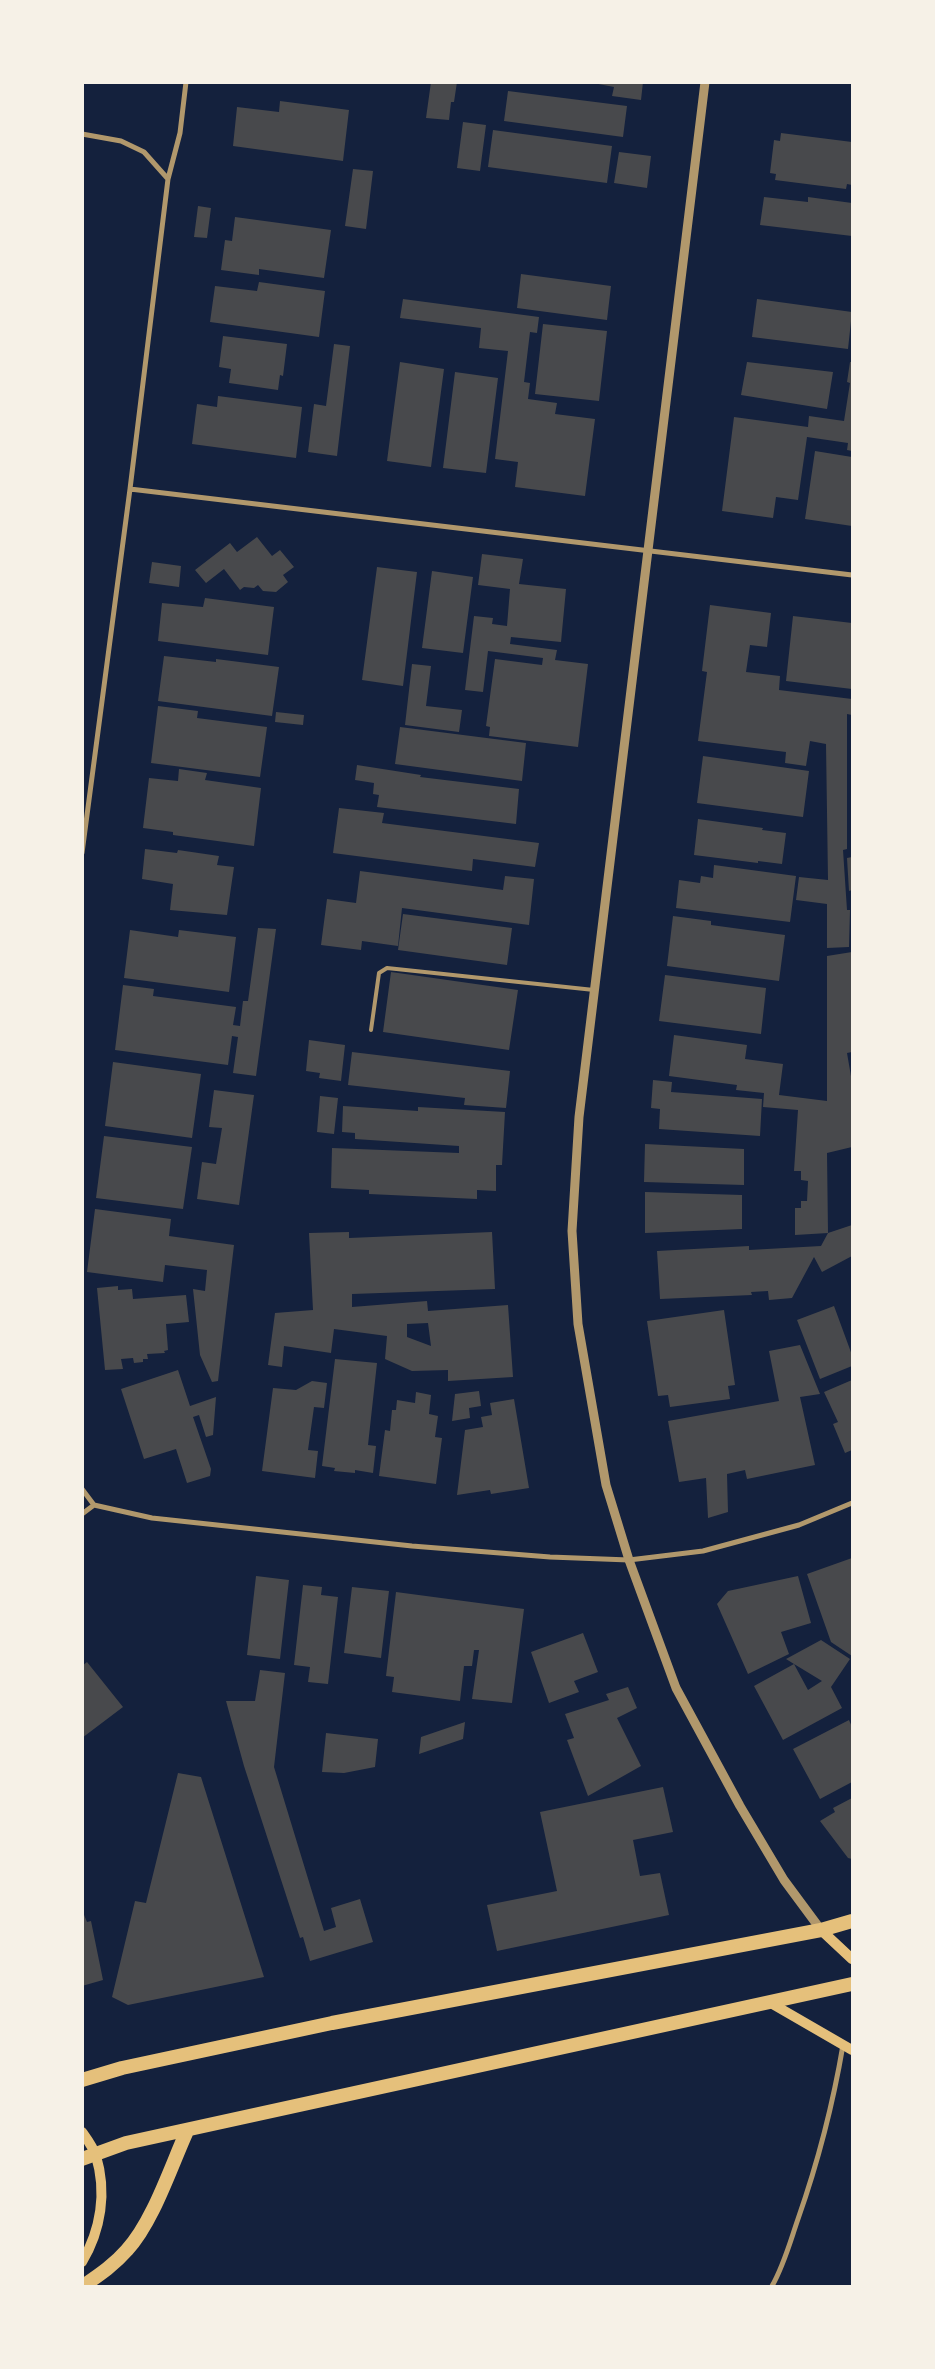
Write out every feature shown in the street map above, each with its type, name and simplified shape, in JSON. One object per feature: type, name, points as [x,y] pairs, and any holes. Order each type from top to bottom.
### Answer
[{"type":"highway","points":[[82,2080],[122,2068],[332,2023],[821,1930],[852,1922]]},
{"type":"highway","points":[[89,2156],[126,2143],[852,1984]]},
{"type":"highway","points":[[83,2286],[109,2268],[128,2249],[145,2223],[187,2131]]},
{"type":"main road","points":[[821,1930],[852,1959]]},
{"type":"main road","points":[[769,2002],[848,2047]]},
{"type":"main road","points":[[82,2132],[89,2156],[100,2175],[101,2204],[99,2221],[82,2262]]},
{"type":"street","points":[[82,853],[130,489],[168,178],[180,133],[186,82]]},
{"type":"street","points":[[706,82],[647,550],[579,1117],[572,1231],[578,1324],[606,1485],[629,1560],[676,1688],[718,1770],[784,1880],[821,1930]]},
{"type":"street","points":[[82,134],[121,141],[144,152],[168,178]]},
{"type":"street","points":[[130,489],[852,575]]},
{"type":"street","points":[[82,1489],[94,1505],[152,1518],[402,1545],[550,1558],[629,1560],[703,1551],[799,1525],[852,1503]]},
{"type":"street","points":[[82,1514],[94,1505]]},
{"type":"street","points":[[772,2286],[780,2272],[812,2178],[848,2047]]},
{"type":"lane","points":[[371,1030],[379,973],[387,968],[594,990]]},
{"type":"building","points":[[431,82],[457,82],[454,102],[451,102],[449,120],[426,118]]},
{"type":"building","points":[[588,82],[643,82],[641,100],[612,96],[614,87]]},
{"type":"building","points":[[508,91],[627,106],[623,137],[504,121]]},
{"type":"building","points":[[280,101],[349,110],[343,161],[233,146],[237,107],[279,112]]},
{"type":"building","points":[[463,122],[486,125],[480,171],[457,168]]},
{"type":"building","points":[[493,130],[612,146],[607,183],[488,167]]},
{"type":"building","points":[[781,133],[852,142],[852,185],[847,184],[846,189],[775,180],[776,174],[770,173],[774,140],[780,141]]},
{"type":"building","points":[[619,152],[651,156],[647,188],[614,183]]},
{"type":"building","points":[[353,169],[373,171],[366,229],[345,226]]},
{"type":"building","points":[[764,197],[808,202],[808,197],[852,203],[852,236],[760,225]]},
{"type":"building","points":[[198,206],[211,208],[207,238],[194,237]]},
{"type":"building","points":[[235,217],[331,230],[324,278],[259,269],[259,275],[221,270],[225,240],[232,241]]},
{"type":"building","points":[[521,274],[611,286],[607,320],[517,308]]},
{"type":"building","points":[[259,282],[325,291],[319,337],[210,322],[215,286],[257,291]]},
{"type":"building","points":[[403,299],[539,317],[537,333],[530,332],[524,382],[530,383],[528,399],[557,403],[555,414],[595,419],[585,496],[515,487],[518,462],[495,459],[508,351],[479,348],[481,328],[400,318]]},
{"type":"building","points":[[757,299],[852,312],[848,349],[752,337]]},
{"type":"building","points":[[543,324],[607,331],[599,401],[535,394]]},
{"type":"building","points":[[223,336],[287,344],[283,376],[280,375],[278,390],[229,383],[231,369],[219,367]]},
{"type":"building","points":[[334,344],[350,346],[337,456],[308,452],[314,404],[326,406]]},
{"type":"building","points":[[400,362],[444,369],[431,467],[387,461]]},
{"type":"building","points":[[747,362],[833,372],[827,409],[741,395]]},
{"type":"building","points":[[850,362],[852,362],[852,451],[847,450],[848,443],[807,437],[798,500],[776,497],[773,518],[722,511],[734,417],[808,427],[809,416],[844,421],[850,383],[847,382]]},
{"type":"building","points":[[455,372],[498,378],[486,473],[443,468]]},
{"type":"building","points":[[218,396],[302,407],[296,458],[192,444],[197,404],[217,407]]},
{"type":"building","points":[[815,451],[852,457],[852,526],[805,519]]},
{"type":"building","points":[[257,537],[272,556],[280,550],[294,567],[283,575],[288,582],[276,592],[263,591],[258,585],[254,588],[244,587],[240,590],[224,569],[206,583],[195,570],[230,543],[237,552]]},
{"type":"building","points":[[482,554],[523,559],[519,584],[566,589],[561,642],[511,637],[510,644],[557,650],[555,660],[588,664],[578,747],[489,736],[490,727],[486,726],[495,659],[542,665],[543,658],[488,651],[483,692],[465,690],[474,616],[493,618],[492,624],[507,626],[510,589],[478,585]]},
{"type":"building","points":[[152,562],[181,566],[179,587],[149,583]]},
{"type":"building","points":[[377,567],[417,572],[403,686],[362,680]]},
{"type":"building","points":[[432,571],[473,577],[463,653],[422,648]]},
{"type":"building","points":[[205,598],[274,607],[268,655],[158,641],[162,603],[203,607]]},
{"type":"building","points":[[710,605],[771,613],[767,647],[750,645],[746,672],[780,676],[779,690],[852,699],[852,715],[847,714],[847,849],[843,850],[847,910],[850,910],[849,947],[827,948],[827,904],[796,900],[799,877],[828,880],[826,744],[810,741],[806,766],[785,763],[786,752],[698,741],[707,672],[702,671]]},
{"type":"building","points":[[793,616],[852,623],[852,689],[786,681]]},
{"type":"building","points":[[164,656],[216,662],[216,659],[279,667],[272,716],[158,701]]},
{"type":"building","points":[[412,664],[431,666],[426,706],[462,710],[459,732],[405,725]]},
{"type":"building","points":[[158,706],[198,711],[197,718],[267,727],[260,777],[151,763]]},
{"type":"building","points":[[276,712],[304,715],[303,725],[275,722]]},
{"type":"building","points":[[400,727],[526,743],[522,781],[395,764]]},
{"type":"building","points":[[703,756],[809,771],[803,817],[697,803]]},
{"type":"building","points":[[357,765],[421,775],[420,777],[519,789],[516,824],[377,807],[379,795],[373,794],[374,783],[355,780]]},
{"type":"building","points":[[179,769],[207,773],[205,780],[261,788],[254,846],[173,835],[173,832],[143,828],[149,778],[178,781]]},
{"type":"building","points":[[339,808],[384,813],[382,823],[539,843],[535,867],[473,859],[472,871],[333,853]]},
{"type":"building","points":[[698,819],[786,833],[782,864],[694,855]]},
{"type":"building","points":[[145,849],[177,853],[178,850],[219,856],[217,865],[234,867],[227,915],[170,910],[173,884],[142,879]]},
{"type":"building","points":[[852,857],[852,890],[849,891],[847,858]]},
{"type":"building","points":[[714,865],[796,876],[790,922],[676,908],[679,880],[700,883],[701,876],[713,878]]},
{"type":"building","points":[[360,871],[503,890],[505,876],[534,879],[529,925],[402,908],[398,946],[362,941],[361,950],[321,945],[327,899],[356,903]]},
{"type":"building","points":[[403,914],[512,928],[507,965],[398,950]]},
{"type":"building","points":[[673,916],[711,921],[711,925],[785,935],[779,981],[667,966]]},
{"type":"building","points":[[258,928],[276,929],[256,1076],[233,1073],[238,1037],[232,1036],[228,1065],[115,1050],[123,985],[154,989],[153,996],[236,1007],[233,1025],[240,1026],[243,1001],[248,1001]]},
{"type":"building","points":[[130,930],[178,937],[179,930],[236,937],[229,992],[124,978]]},
{"type":"building","points":[[852,952],[852,1052],[847,1053],[852,1082],[852,1147],[827,1153],[828,1233],[795,1235],[795,1208],[801,1208],[801,1201],[807,1201],[808,1181],[801,1180],[801,1171],[794,1171],[798,1110],[763,1107],[764,1093],[736,1090],[737,1085],[669,1076],[674,1035],[747,1045],[745,1059],[783,1064],[779,1095],[827,1101],[827,956]]},
{"type":"building","points":[[391,972],[518,990],[509,1050],[383,1032]]},
{"type":"building","points":[[665,975],[766,988],[761,1034],[659,1021]]},
{"type":"building","points":[[309,1040],[345,1045],[341,1081],[319,1078],[320,1073],[306,1071]]},
{"type":"building","points":[[352,1052],[510,1071],[506,1108],[464,1105],[465,1098],[348,1085]]},
{"type":"building","points":[[113,1062],[201,1074],[192,1138],[105,1126]]},
{"type":"building","points":[[653,1080],[672,1082],[671,1092],[762,1099],[760,1136],[659,1129],[660,1109],[651,1108]]},
{"type":"building","points":[[214,1090],[254,1095],[239,1205],[197,1199],[202,1162],[216,1164],[222,1128],[209,1127]]},
{"type":"building","points":[[320,1096],[338,1098],[334,1134],[317,1132]]},
{"type":"building","points":[[343,1106],[418,1111],[418,1107],[505,1112],[502,1165],[496,1165],[496,1191],[477,1190],[477,1199],[369,1194],[369,1190],[331,1188],[332,1148],[459,1153],[459,1146],[355,1139],[355,1133],[342,1132]]},
{"type":"building","points":[[104,1136],[192,1147],[183,1209],[96,1198]]},
{"type":"building","points":[[645,1144],[744,1149],[744,1185],[644,1182]]},
{"type":"building","points":[[645,1192],[742,1195],[742,1229],[645,1233]]},
{"type":"building","points":[[95,1209],[171,1219],[169,1236],[234,1245],[218,1381],[212,1382],[200,1355],[193,1289],[205,1291],[207,1270],[165,1265],[163,1282],[87,1272]]},
{"type":"building","points":[[852,1225],[852,1256],[822,1272],[814,1257],[792,1298],[769,1300],[768,1291],[751,1292],[752,1295],[660,1299],[657,1251],[749,1246],[749,1250],[821,1246],[828,1233]]},
{"type":"building","points":[[349,1232],[349,1238],[492,1232],[495,1289],[352,1294],[352,1307],[427,1301],[428,1311],[508,1305],[513,1377],[448,1381],[448,1370],[412,1371],[385,1359],[387,1336],[334,1329],[331,1353],[284,1346],[282,1367],[268,1365],[275,1313],[313,1310],[309,1233]],"holes":[[[428,1323],[431,1346],[407,1337],[407,1324]]]},
{"type":"building","points":[[118,1286],[118,1290],[132,1289],[133,1299],[186,1295],[189,1322],[166,1324],[168,1350],[164,1351],[165,1353],[147,1354],[148,1359],[143,1359],[143,1362],[134,1363],[133,1358],[121,1359],[123,1369],[105,1370],[97,1288]]},
{"type":"building","points":[[834,1306],[852,1355],[852,1366],[820,1379],[797,1320]]},
{"type":"building","points":[[724,1310],[735,1385],[728,1386],[730,1399],[670,1407],[668,1395],[658,1396],[647,1321]]},
{"type":"building","points":[[800,1345],[820,1394],[800,1397],[815,1465],[747,1479],[745,1470],[727,1474],[728,1512],[708,1518],[706,1478],[679,1482],[668,1421],[779,1401],[769,1351]]},
{"type":"building","points":[[335,1359],[377,1363],[368,1445],[376,1446],[373,1473],[355,1470],[355,1473],[334,1471],[335,1468],[322,1466]]},
{"type":"building","points":[[178,1370],[190,1406],[216,1397],[213,1435],[206,1437],[199,1415],[193,1417],[211,1469],[210,1476],[187,1483],[176,1449],[144,1459],[121,1389]]},
{"type":"building","points":[[852,1380],[852,1450],[845,1453],[833,1424],[838,1422],[824,1392]]},
{"type":"building","points":[[312,1381],[327,1383],[324,1408],[314,1407],[308,1450],[318,1451],[315,1478],[262,1471],[273,1388],[296,1390]]},
{"type":"building","points":[[479,1391],[481,1406],[469,1408],[470,1418],[452,1421],[455,1394]]},
{"type":"building","points":[[416,1392],[431,1395],[429,1414],[438,1416],[435,1437],[442,1438],[436,1484],[379,1476],[385,1430],[390,1431],[392,1410],[396,1410],[397,1400],[415,1403]]},
{"type":"building","points":[[514,1399],[529,1488],[491,1494],[490,1490],[457,1495],[465,1430],[483,1427],[481,1417],[492,1415],[490,1403]]},
{"type":"building","points":[[852,1558],[852,1656],[831,1642],[807,1574]]},
{"type":"building","points":[[256,1576],[289,1580],[280,1659],[247,1655]]},
{"type":"building","points":[[798,1576],[811,1623],[781,1632],[789,1654],[748,1674],[717,1604],[728,1591]]},
{"type":"building","points":[[303,1585],[322,1587],[321,1595],[338,1597],[328,1684],[308,1682],[310,1667],[294,1665]]},
{"type":"building","points":[[352,1587],[389,1591],[381,1658],[344,1653]]},
{"type":"building","points":[[396,1592],[524,1609],[512,1703],[472,1699],[479,1650],[474,1650],[472,1666],[464,1666],[460,1701],[392,1692],[394,1677],[386,1676]]},
{"type":"building","points":[[583,1633],[598,1672],[574,1681],[579,1692],[549,1703],[531,1652]]},
{"type":"building","points":[[821,1640],[850,1659],[831,1687],[842,1708],[783,1740],[754,1686],[794,1664],[786,1659]],"holes":[[[794,1664],[822,1681],[808,1690]]]},
{"type":"building","points":[[87,1662],[123,1707],[82,1738],[82,1666]]},
{"type":"building","points":[[260,1670],[285,1673],[274,1767],[324,1931],[336,1927],[331,1908],[360,1899],[373,1942],[310,1961],[303,1937],[300,1938],[244,1766],[226,1701],[255,1701]]},
{"type":"building","points":[[628,1687],[637,1708],[617,1718],[641,1766],[588,1796],[567,1740],[574,1738],[565,1714],[609,1700],[606,1694]]},
{"type":"building","points":[[849,1720],[852,1727],[852,1782],[820,1799],[793,1749]]},
{"type":"building","points":[[465,1722],[463,1739],[419,1754],[421,1737]]},
{"type":"building","points":[[326,1733],[378,1739],[375,1767],[344,1773],[322,1772]]},
{"type":"building","points":[[178,1773],[201,1777],[264,1977],[128,2005],[112,1997],[135,1901],[146,1903]]},
{"type":"building","points":[[663,1787],[673,1832],[633,1840],[640,1876],[660,1873],[669,1915],[497,1951],[487,1905],[557,1891],[540,1812]]},
{"type":"building","points":[[852,1798],[852,1859],[848,1858],[820,1821],[835,1812],[833,1808]]},
{"type":"building","points":[[82,1910],[87,1922],[91,1921],[103,1980],[82,1986]]}]
